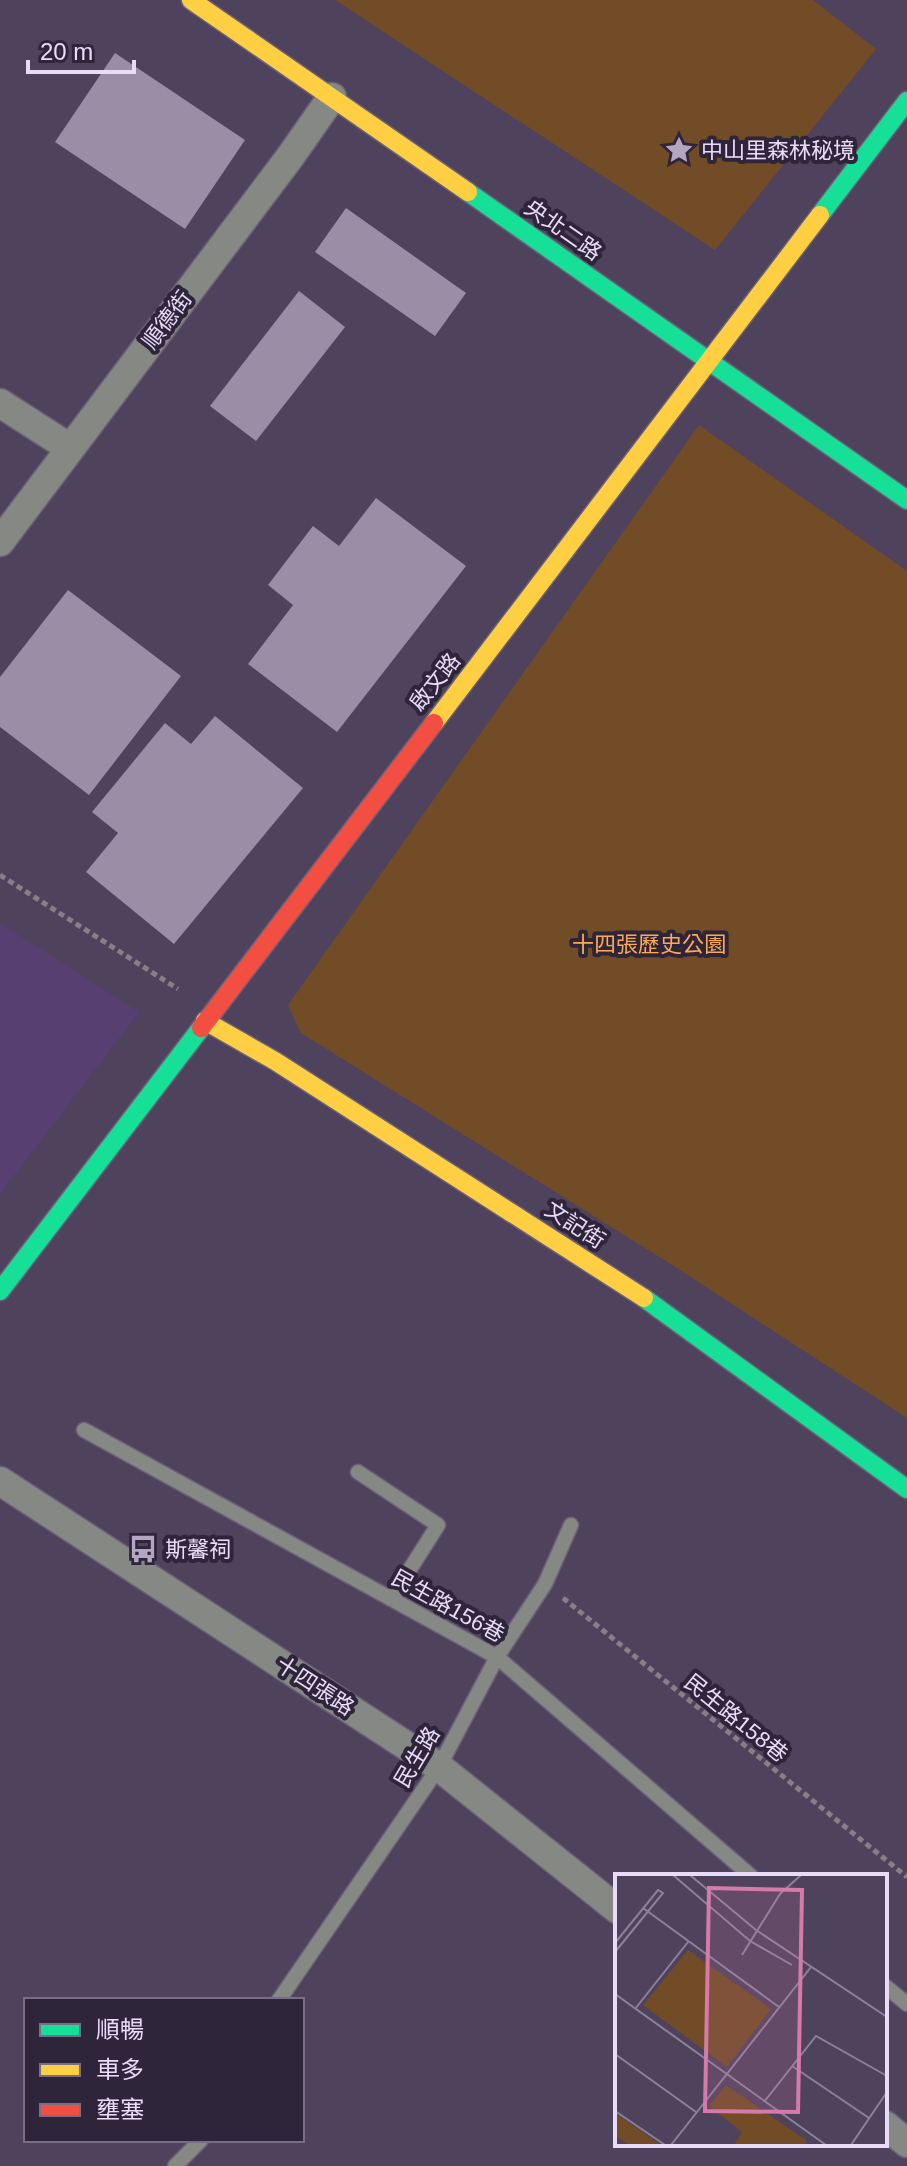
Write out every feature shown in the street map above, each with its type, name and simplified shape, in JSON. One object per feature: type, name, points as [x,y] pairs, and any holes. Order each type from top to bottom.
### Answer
[{"type":"street","name":"央北二路","points":[[191,0],[907,500]]},
{"type":"street","name":"順德街","points":[[0,542],[332,97]]},
{"type":"street","name":"啟文路","points":[[0,1291],[907,101]]},
{"type":"street","points":[[0,403],[70,448]]},
{"type":"street","name":"文記街","points":[[205,1021],[275,1061],[643,1297],[907,1489]]},
{"type":"street","name":"十四張路","points":[[0,1481],[439,1767],[615,1907]]},
{"type":"street","points":[[887,2127],[907,2143]]},
{"type":"lane","name":"民生路156巷","points":[[84,1430],[497,1657],[749,1874]]},
{"type":"lane","points":[[358,1472],[438,1525],[391,1599]]},
{"type":"lane","name":"民生路","points":[[280,1998],[439,1767],[497,1657],[545,1584],[571,1525]]},
{"type":"lane","points":[[887,1988],[907,2004]]},
{"type":"lane","points":[[175,2166],[199,2142]]},
{"type":"path","points":[[0,875],[178,989]]},
{"type":"path","name":"民生路158巷","points":[[545,1584],[907,1877]]},
{"type":"shaded area","points":[[0,923],[139,1012],[0,1194]]},
{"type":"green space","name":"中山里森林秘境","points":[[335,0],[813,0],[876,49],[715,250]]},
{"type":"green space","name":"十四張歷史公園","points":[[699,425],[907,571],[907,1418],[669,1263],[301,1033],[288,1005]]},
{"type":"building","points":[[115,53],[245,140],[185,229],[55,142]]},
{"type":"building","points":[[346,208],[466,293],[435,336],[315,252]]},
{"type":"building","points":[[299,291],[345,327],[256,441],[210,406]]},
{"type":"building","points":[[376,498],[466,566],[337,732],[248,664],[293,605],[268,585],[313,526],[339,546]]},
{"type":"building","points":[[68,590],[181,676],[89,795],[0,727],[0,677]]},
{"type":"building","points":[[215,716],[303,788],[174,944],[86,872],[118,833],[92,812],[165,723],[191,744]]},
{"type":"traffic: fast","points":[[820,215],[907,101]]},
{"type":"traffic: fast","points":[[468,192],[907,500]]},
{"type":"traffic: fast","points":[[0,1291],[201,1028]]},
{"type":"traffic: fast","points":[[644,1298],[907,1489]]},
{"type":"traffic: slow","points":[[191,0],[468,192]]},
{"type":"traffic: slow","points":[[434,723],[820,215]]},
{"type":"traffic: slow","points":[[205,1021],[275,1061],[644,1298]]},
{"type":"traffic: jam","points":[[201,1028],[434,723]]},
{"type":"place","name":"中山里森林秘境","points":[[679,150]]},
{"type":"place","name":"斯馨祠","points":[[143,1549]]}]
